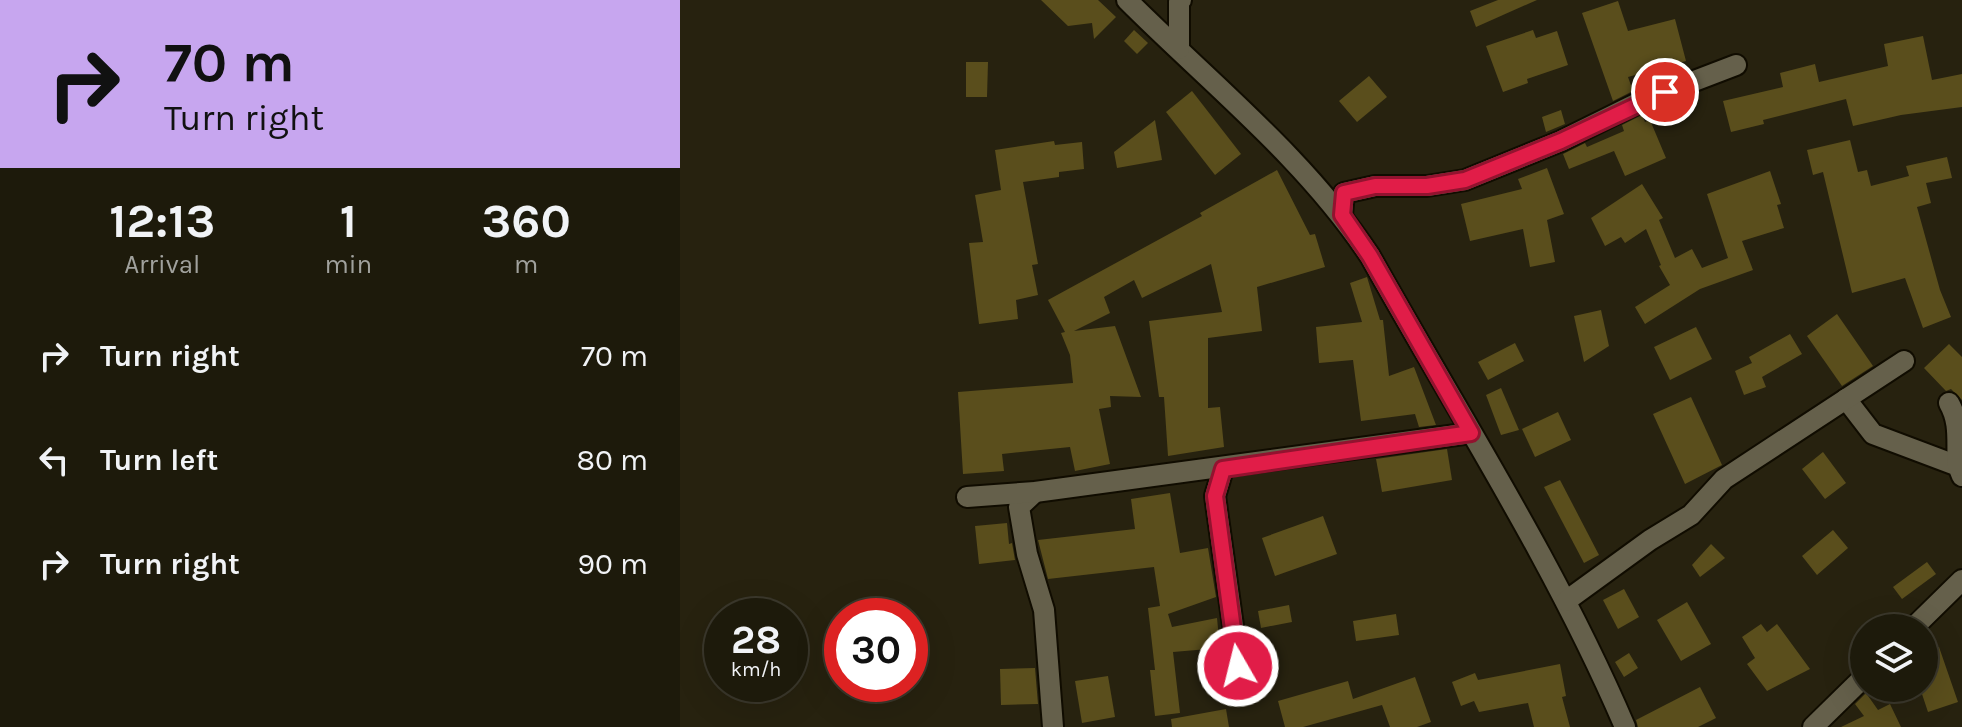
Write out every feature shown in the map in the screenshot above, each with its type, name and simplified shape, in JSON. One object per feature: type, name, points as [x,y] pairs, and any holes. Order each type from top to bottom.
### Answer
[{"type":"street","points":[[1127,0],[1252,117],[1342,215],[1370,256],[1566,601],[1597,661],[1625,727]]},
{"type":"street","points":[[1179,49],[1181,0]]},
{"type":"street","points":[[1342,215],[1344,193],[1375,186],[1427,186],[1465,180],[1561,141],[1642,101],[1736,65]]},
{"type":"street","points":[[1566,601],[1650,540],[1691,515],[1724,479],[1904,361]]},
{"type":"street","points":[[1846,399],[1873,434],[1960,471]]},
{"type":"street","points":[[1949,403],[1959,428],[1956,443],[1960,471]]},
{"type":"street","points":[[967,497],[1035,492],[1223,469],[1471,433]]},
{"type":"street","points":[[1223,469],[1215,496],[1242,691]]},
{"type":"street","points":[[1035,492],[1019,507],[1027,554],[1044,610],[1053,727]]},
{"type":"street","points":[[1927,614],[1962,580]]},
{"type":"street","points":[[1813,727],[1850,691]]},
{"type":"building","points":[[1041,0],[1098,0],[1116,17],[1094,39],[1092,23],[1068,26]]},
{"type":"building","points":[[1498,0],[1537,0],[1476,27],[1470,11]]},
{"type":"building","points":[[1618,1],[1628,31],[1675,19],[1686,61],[1628,77],[1633,91],[1613,101],[1582,13]]},
{"type":"building","points":[[1134,30],[1148,43],[1137,54],[1124,41]]},
{"type":"building","points":[[1533,30],[1536,38],[1557,31],[1568,65],[1527,79],[1528,83],[1503,92],[1486,46]]},
{"type":"building","points":[[1923,36],[1932,80],[1962,74],[1962,107],[1901,115],[1853,126],[1846,99],[1763,120],[1764,124],[1731,132],[1723,101],[1783,87],[1780,73],[1815,64],[1819,82],[1888,66],[1884,44]]},
{"type":"building","points":[[966,62],[988,62],[987,97],[966,97]]},
{"type":"building","points":[[1369,76],[1387,97],[1357,122],[1339,101]]},
{"type":"building","points":[[1192,91],[1241,154],[1215,175],[1166,112]]},
{"type":"building","points":[[1561,110],[1565,124],[1546,132],[1542,117]]},
{"type":"building","points":[[1642,115],[1645,122],[1650,120],[1666,158],[1625,176],[1614,151],[1569,169],[1563,154],[1585,143],[1587,147],[1624,131],[1622,125]]},
{"type":"building","points":[[1155,120],[1162,160],[1117,168],[1114,152]]},
{"type":"building","points":[[1850,140],[1858,172],[1867,170],[1871,186],[1909,176],[1906,166],[1947,157],[1952,178],[1926,183],[1931,203],[1917,207],[1940,290],[1951,317],[1923,328],[1905,278],[1852,293],[1823,172],[1813,175],[1807,150]]},
{"type":"building","points":[[1054,141],[1055,145],[1082,142],[1084,169],[1059,172],[1059,177],[1023,182],[1038,264],[1032,265],[1038,295],[1016,300],[1018,319],[979,324],[969,243],[983,242],[975,195],[1001,190],[995,150]]},
{"type":"building","points":[[1547,168],[1564,214],[1547,220],[1555,262],[1530,267],[1523,229],[1470,241],[1461,204],[1522,189],[1518,179]]},
{"type":"building","points":[[1277,170],[1310,235],[1315,234],[1325,267],[1257,287],[1262,331],[1208,338],[1208,408],[1220,407],[1224,447],[1168,456],[1164,397],[1159,397],[1149,321],[1222,312],[1211,264],[1142,298],[1134,280],[1104,297],[1110,313],[1074,331],[1115,326],[1141,397],[1110,396],[1111,407],[1099,409],[1110,464],[1075,471],[1070,447],[1002,454],[1004,471],[963,474],[958,392],[1073,383],[1070,355],[1061,333],[1065,332],[1048,300],[1202,216],[1200,213]]},
{"type":"building","points":[[1770,171],[1781,204],[1777,205],[1784,228],[1742,241],[1753,270],[1700,289],[1645,324],[1635,307],[1670,285],[1659,266],[1646,229],[1625,243],[1621,237],[1605,246],[1591,218],[1642,184],[1663,218],[1659,220],[1675,258],[1692,249],[1702,268],[1728,258],[1707,194]]},
{"type":"building","points":[[1367,277],[1380,320],[1383,320],[1389,376],[1414,367],[1436,425],[1419,427],[1415,414],[1361,421],[1353,360],[1319,363],[1316,327],[1362,322],[1350,283]]},
{"type":"building","points":[[1601,310],[1609,346],[1584,362],[1574,316]]},
{"type":"building","points":[[1837,314],[1873,366],[1842,386],[1807,336]]},
{"type":"building","points":[[1696,327],[1712,359],[1670,380],[1654,347]]},
{"type":"building","points":[[1790,334],[1802,354],[1762,377],[1766,387],[1744,395],[1735,371],[1752,363],[1749,357]]},
{"type":"building","points":[[1515,343],[1524,361],[1488,380],[1478,362]]},
{"type":"building","points":[[1949,344],[1962,357],[1962,400],[1951,389],[1946,391],[1924,368]]},
{"type":"building","points":[[1501,388],[1519,430],[1501,435],[1486,395]]},
{"type":"building","points":[[1691,397],[1722,465],[1685,484],[1653,414]]},
{"type":"building","points":[[1558,412],[1571,440],[1535,457],[1522,429]]},
{"type":"building","points":[[1447,449],[1452,480],[1382,492],[1376,459]]},
{"type":"building","points":[[1823,452],[1846,483],[1825,499],[1802,469]]},
{"type":"building","points":[[1560,480],[1599,555],[1584,563],[1544,487]]},
{"type":"building","points":[[1170,493],[1180,553],[1208,548],[1216,597],[1168,614],[1172,627],[1217,618],[1220,648],[1173,652],[1180,713],[1155,716],[1150,670],[1155,670],[1148,608],[1160,606],[1154,567],[1048,579],[1038,540],[1135,529],[1131,499]]},
{"type":"building","points":[[1323,516],[1337,554],[1275,576],[1262,538]]},
{"type":"building","points":[[1007,523],[1009,544],[1012,543],[1015,560],[979,564],[975,526]]},
{"type":"building","points":[[1833,530],[1848,548],[1817,575],[1802,556]]},
{"type":"building","points":[[1711,544],[1725,558],[1700,577],[1692,565]]},
{"type":"building","points":[[1927,562],[1936,574],[1902,599],[1893,587]]},
{"type":"building","points":[[1624,589],[1639,617],[1618,629],[1603,600]]},
{"type":"building","points":[[1687,602],[1711,644],[1681,661],[1657,620]]},
{"type":"building","points":[[1289,605],[1292,622],[1261,628],[1258,611]]},
{"type":"building","points":[[1396,614],[1399,635],[1356,641],[1353,621]]},
{"type":"building","points":[[1761,624],[1767,632],[1777,624],[1810,669],[1767,691],[1747,664],[1755,658],[1742,637]]},
{"type":"building","points":[[1938,647],[1958,702],[1928,712],[1925,702],[1938,702]]},
{"type":"building","points":[[1629,653],[1638,668],[1624,677],[1615,662]]},
{"type":"building","points":[[1560,664],[1566,696],[1562,697],[1570,727],[1534,727],[1528,703],[1479,712],[1474,701],[1461,706],[1452,682],[1475,673],[1478,680]]},
{"type":"building","points":[[1035,668],[1038,704],[1001,705],[1000,669]]},
{"type":"building","points":[[1108,676],[1115,717],[1082,723],[1075,681]]},
{"type":"building","points":[[1415,677],[1431,722],[1417,727],[1390,727],[1382,705],[1303,727],[1285,727],[1278,701],[1348,681],[1353,699]]},
{"type":"building","points":[[1700,687],[1716,718],[1698,727],[1638,727],[1636,720]]},
{"type":"building","points":[[1872,702],[1878,710],[1890,704],[1901,727],[1841,727],[1864,716],[1855,704]]},
{"type":"building","points":[[1226,709],[1229,727],[1172,727],[1171,719]]},
{"type":"route","points":[[1238,666],[1215,496],[1223,469],[1471,433],[1370,256],[1342,215],[1344,193],[1375,186],[1427,186],[1465,180],[1561,141],[1665,92]]}]
